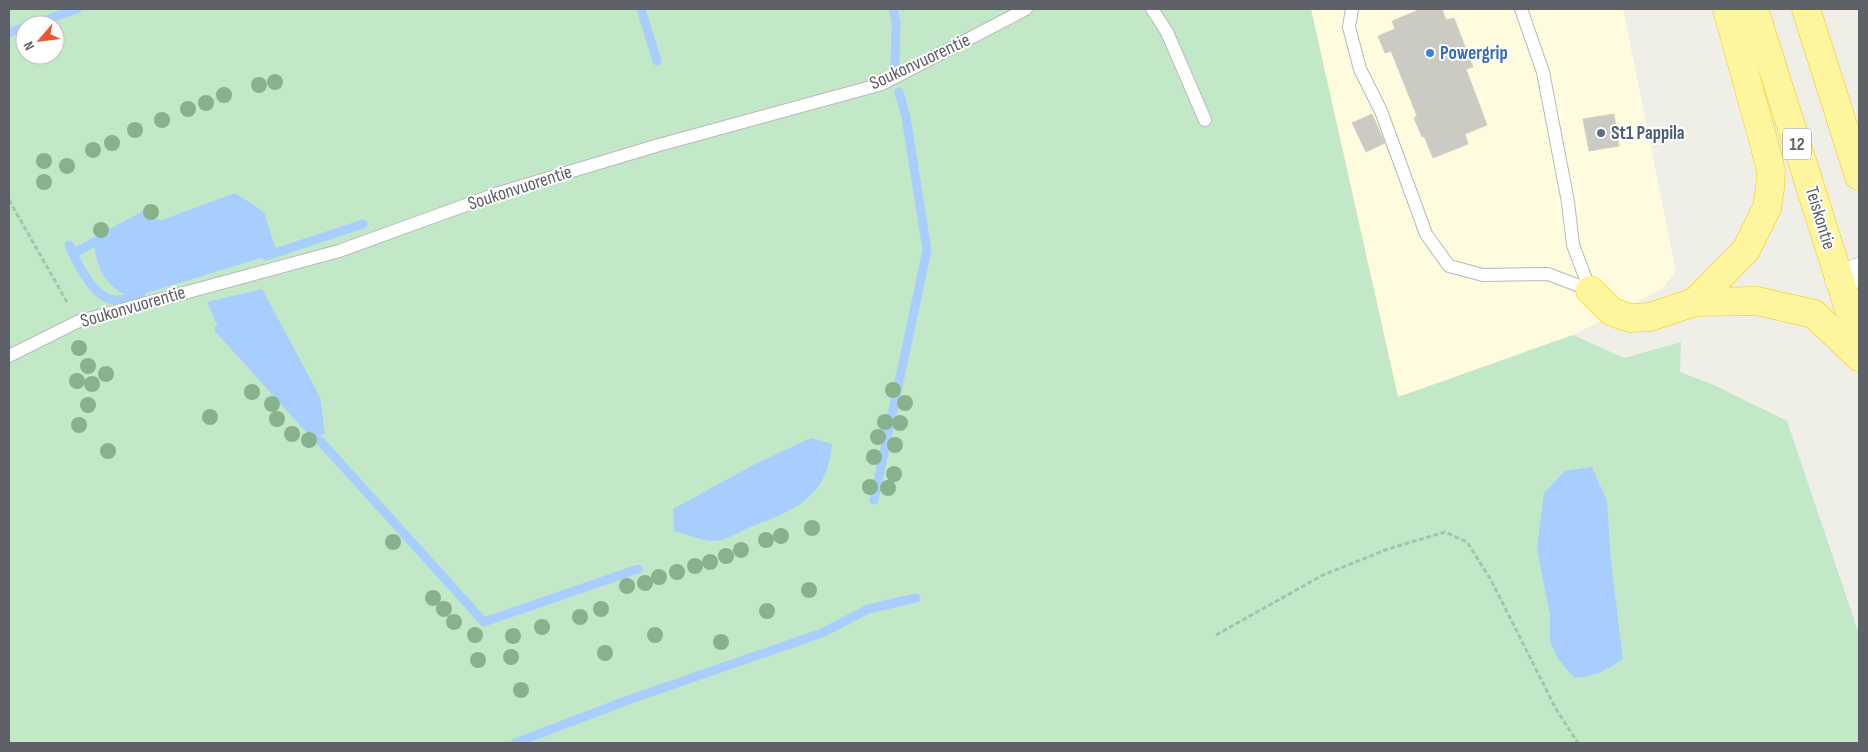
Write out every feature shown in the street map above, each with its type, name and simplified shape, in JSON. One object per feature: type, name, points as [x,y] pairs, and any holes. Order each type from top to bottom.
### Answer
[{"type":"highway","points":[[1695,302],[1746,250],[1767,208],[1770,188],[1770,171],[1764,143],[1727,9]]},
{"type":"highway","name":"Teiskontie","points":[[1754,9],[1849,276],[1859,341]]},
{"type":"highway","points":[[1806,9],[1859,176]]},
{"type":"highway","points":[[1590,290],[1612,312],[1630,318],[1650,317],[1695,302],[1757,300],[1814,314],[1859,357]]},
{"type":"lane","name":"Soukonvuorentie","points":[[9,356],[77,322],[339,251],[499,193],[659,145],[882,84],[1026,9]]},
{"type":"lane","points":[[1152,9],[1167,32],[1205,120]]},
{"type":"lane","points":[[1352,9],[1349,27],[1360,70],[1381,111],[1426,234],[1449,266],[1484,275],[1548,274],[1590,290]]},
{"type":"lane","points":[[1521,9],[1543,72],[1568,202],[1573,245],[1590,290]]},
{"type":"path","points":[[9,200],[77,322]]},
{"type":"path","points":[[1216,635],[1323,575],[1388,549],[1445,532],[1467,542],[1491,580],[1556,709],[1578,743]]},
{"type":"shaded area","points":[[1311,9],[1623,9],[1676,271],[1662,289],[1573,335],[1398,397]]},
{"type":"green space","points":[[9,9],[1311,9],[1398,397],[1573,335],[1624,358],[1681,342],[1680,372],[1714,385],[1787,421],[1859,634],[1859,743],[9,743]]},
{"type":"water","points":[[235,193],[264,212],[277,253],[130,298],[114,288],[104,276],[97,261],[94,242],[141,217],[162,220]]},
{"type":"water","points":[[262,289],[320,397],[325,434],[314,435],[219,329],[207,302]]},
{"type":"water","points":[[811,438],[832,444],[824,478],[816,490],[805,500],[780,515],[717,541],[674,531],[673,509],[757,463]]},
{"type":"water","points":[[1592,467],[1607,501],[1611,561],[1623,659],[1600,672],[1574,678],[1558,659],[1550,641],[1550,615],[1537,549],[1544,493],[1565,471]]},
{"type":"building","points":[[1416,9],[1442,9],[1446,20],[1454,18],[1473,67],[1466,69],[1487,125],[1465,134],[1468,144],[1433,158],[1414,118],[1417,116],[1391,51],[1385,53],[1378,36],[1395,29],[1392,21],[1416,11]]},
{"type":"building","points":[[1372,114],[1385,143],[1366,152],[1352,123]]},
{"type":"building","points":[[1614,114],[1619,146],[1589,151],[1583,119]]},
{"type":"waterway","points":[[60,15],[77,9]]},
{"type":"waterway","points":[[641,9],[657,61]]},
{"type":"waterway","points":[[893,9],[896,22],[895,65]]},
{"type":"waterway","points":[[9,33],[15,31]]},
{"type":"waterway","points":[[874,500],[927,250],[906,117],[899,92]]},
{"type":"waterway","points":[[141,295],[128,299],[114,300],[107,298],[87,278],[69,245],[74,253],[151,212]]},
{"type":"waterway","points":[[266,256],[363,224]]},
{"type":"waterway","points":[[219,329],[484,622],[638,569]]},
{"type":"waterway","points":[[515,743],[631,699],[822,633],[868,609],[916,598]]},
{"type":"place","name":"Powergrip","points":[[1430,53]]},
{"type":"place","name":"St1 Pappila","points":[[1601,133]]}]
